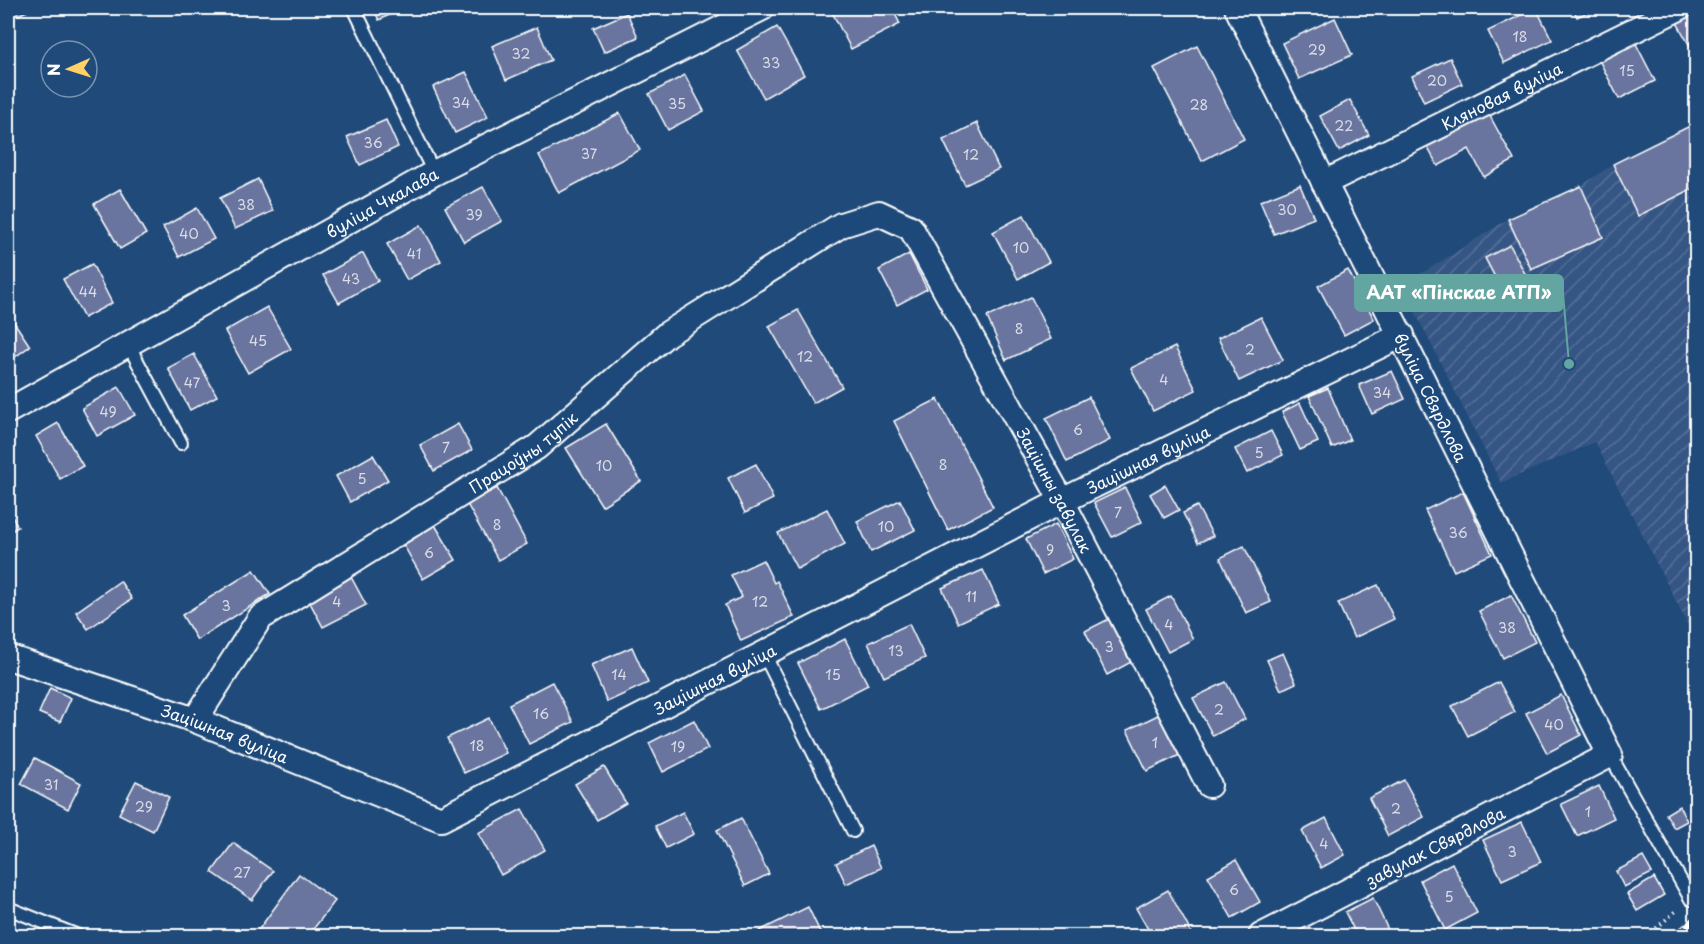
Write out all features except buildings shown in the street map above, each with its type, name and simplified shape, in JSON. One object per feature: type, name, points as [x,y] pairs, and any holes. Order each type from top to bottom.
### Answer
[{"type":"street","name":"вуліца Чкалава","points":[[8,411],[434,173],[762,8]]},
{"type":"street","name":"вуліца Свярдлова","points":[[1237,8],[1610,755]]},
{"type":"street","name":"Кляновая вуліца","points":[[1324,183],[1679,8]]},
{"type":"street","name":"Зацішны завулак","points":[[879,213],[911,228],[1062,501],[1209,785]]},
{"type":"street","name":"Працоўны тупік","points":[[195,720],[260,618],[537,447],[667,334],[841,225],[879,213]]},
{"type":"street","name":"Зацішная вуліца","points":[[8,657],[195,720],[441,819],[1062,501],[1402,335]]},
{"type":"street","name":"завулак Свярдлова","points":[[1260,936],[1610,755]]},
{"type":"lane","points":[[354,8],[434,173]]},
{"type":"lane","points":[[128,344],[181,443]]},
{"type":"lane","points":[[764,654],[853,831]]},
{"type":"lane","points":[[1610,755],[1690,899]]},
{"type":"lane","points":[[8,909],[78,936]]},
{"type":"path","points":[[1647,936],[1690,899]]},
{"type":"shaded area","points":[[1696,123],[1696,641],[1595,442],[1501,483],[1402,286],[1508,219],[1581,186],[1613,164]]},
{"type":"railway","points":[[1675,936],[1696,919]]},
{"type":"place","name":"ААТ «Пінскае АТП»","points":[[1569,364]]}]
